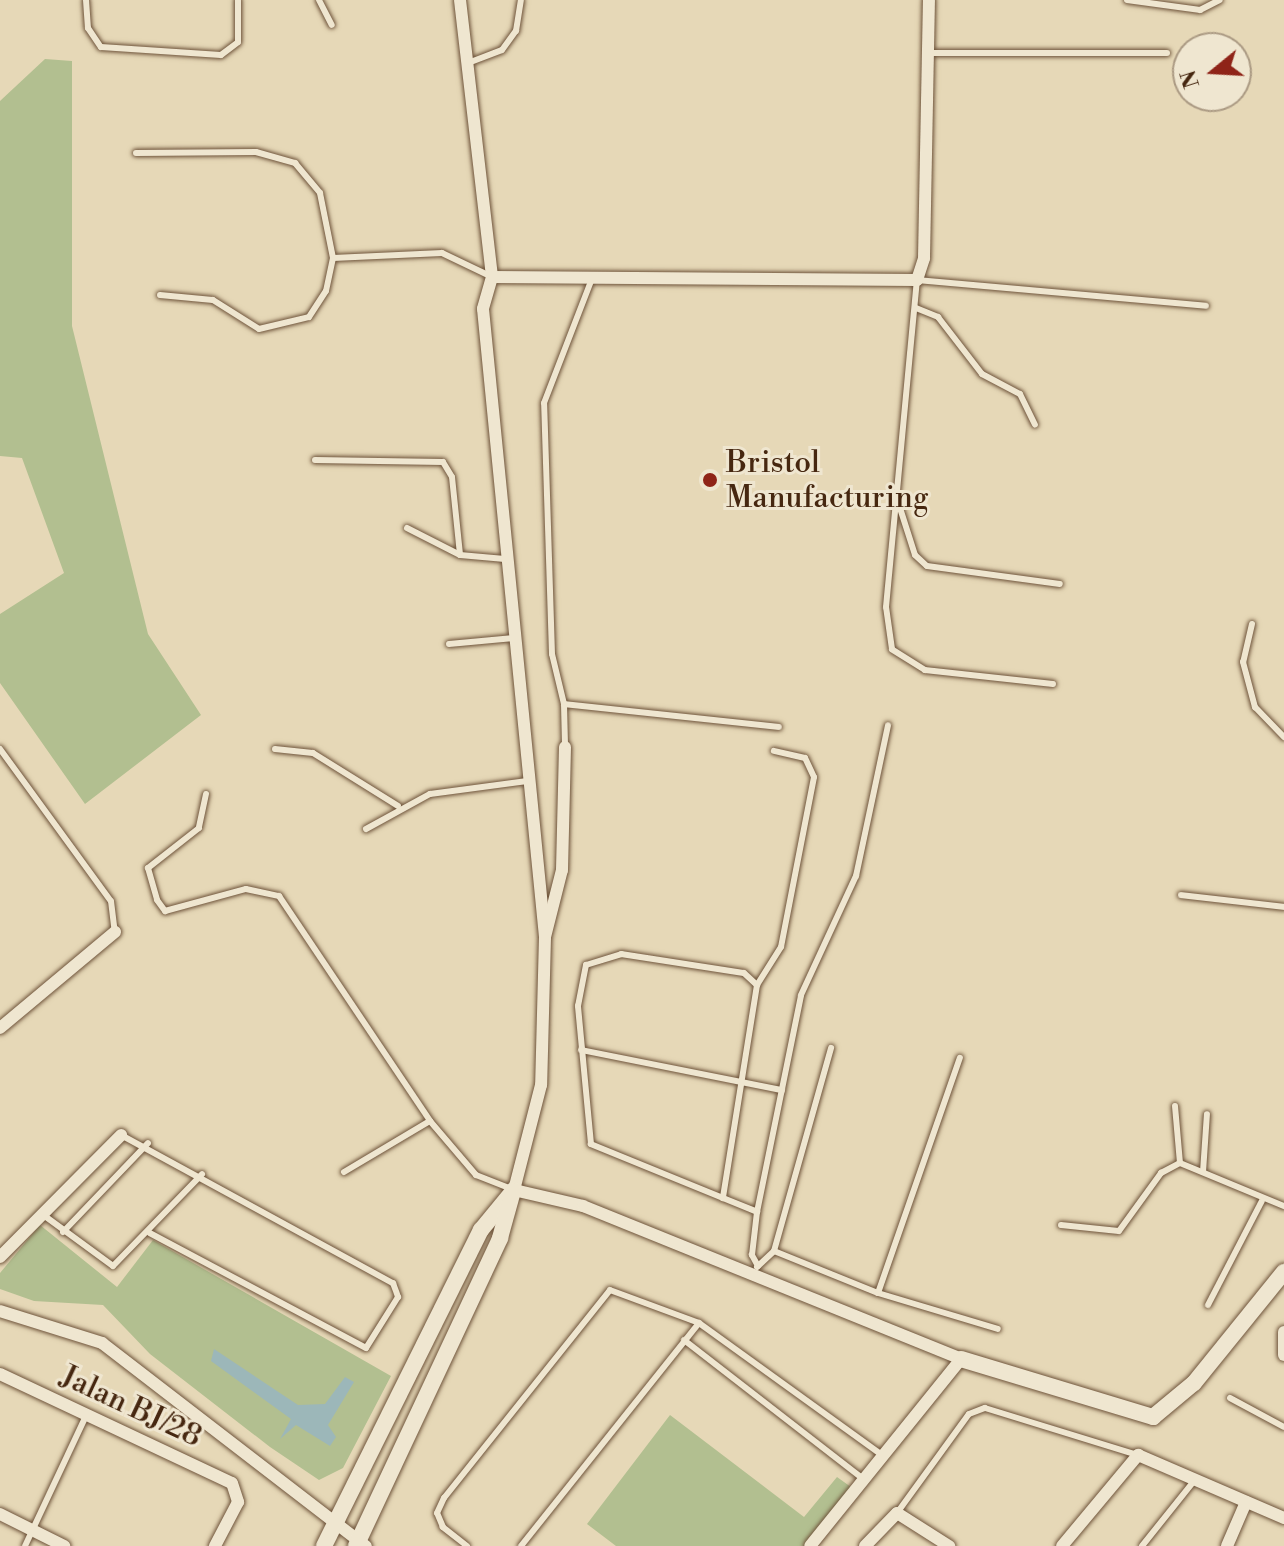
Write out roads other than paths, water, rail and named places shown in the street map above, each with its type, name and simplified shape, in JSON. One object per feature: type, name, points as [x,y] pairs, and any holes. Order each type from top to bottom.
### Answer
[{"type":"street","points":[[0,1311],[102,1343],[339,1524],[360,1544],[500,1238],[541,1085],[545,937],[505,559],[483,309],[492,277],[460,0]]},
{"type":"street","points":[[492,277],[591,281],[917,280],[924,258],[931,53],[929,0]]},
{"type":"street","points":[[545,937],[562,870],[565,747]]},
{"type":"street","points":[[0,1028],[115,932]]},
{"type":"street","points":[[0,1257],[121,1135]]},
{"type":"street","points":[[514,1190],[583,1206],[756,1271],[961,1359],[1153,1417],[1194,1383],[1284,1272]]},
{"type":"street","points":[[324,1546],[339,1524],[481,1230],[514,1190]]},
{"type":"street","points":[[1281,1352],[1284,1332]]},
{"type":"street","points":[[810,1546],[961,1359]]},
{"type":"street","name":"Jalan BJ/28","points":[[0,1374],[239,1490],[215,1546]]},
{"type":"street","points":[[1062,1546],[1138,1455],[1284,1518]]},
{"type":"street","points":[[1227,1546],[1246,1502]]},
{"type":"street","points":[[865,1546],[897,1513],[949,1546]]},
{"type":"street","points":[[0,1514],[64,1546]]},
{"type":"lane","points":[[86,0],[88,28],[101,47],[221,55],[238,42],[238,0]]},
{"type":"lane","points":[[319,0],[332,25]]},
{"type":"lane","points":[[468,63],[502,50],[516,31],[521,0]]},
{"type":"lane","points":[[1127,0],[1200,10],[1220,0]]},
{"type":"lane","points":[[931,53],[1167,53]]},
{"type":"lane","points":[[136,153],[256,152],[295,163],[320,193],[333,258],[326,291],[309,317],[284,327],[259,329],[202,297],[160,295]]},
{"type":"lane","points":[[333,258],[442,253],[492,277]]},
{"type":"lane","points":[[1053,684],[925,670],[902,661],[887,632],[886,607],[899,505],[917,280],[1206,306]]},
{"type":"lane","points":[[565,747],[564,704],[552,654],[544,403],[591,281]]},
{"type":"lane","points":[[916,308],[938,317],[982,374],[1020,394],[1035,425]]},
{"type":"lane","points":[[315,460],[443,462],[452,477],[460,555]]},
{"type":"lane","points":[[899,505],[915,555],[927,566],[1060,584]]},
{"type":"lane","points":[[407,528],[460,555],[505,559]]},
{"type":"lane","points":[[1252,624],[1243,662],[1255,707],[1284,737]]},
{"type":"lane","points":[[449,644],[514,638]]},
{"type":"lane","points":[[564,704],[779,727]]},
{"type":"lane","points":[[756,1271],[752,1255],[757,1212],[801,995],[856,876],[888,725]]},
{"type":"lane","points":[[0,749],[111,901],[115,932]]},
{"type":"lane","points":[[275,749],[313,753],[398,806]]},
{"type":"lane","points":[[723,1198],[744,1082],[757,985],[781,947],[814,777],[805,758],[774,751]]},
{"type":"lane","points":[[366,829],[398,806],[527,781]]},
{"type":"lane","points":[[206,794],[199,828],[148,868],[157,900],[165,911],[246,889],[279,896],[430,1121],[476,1175],[514,1190]]},
{"type":"lane","points":[[1181,895],[1284,907]]},
{"type":"lane","points":[[757,985],[744,973],[602,957],[586,965],[580,979],[581,1050],[591,1144],[757,1212]]},
{"type":"lane","points":[[756,1271],[774,1251],[831,1048]]},
{"type":"lane","points":[[581,1050],[782,1090]]},
{"type":"lane","points":[[878,1293],[960,1058]]},
{"type":"lane","points":[[1175,1106],[1180,1163]]},
{"type":"lane","points":[[1203,1172],[1207,1114]]},
{"type":"lane","points":[[344,1172],[430,1121]]},
{"type":"lane","points":[[121,1135],[148,1143],[393,1283],[398,1297],[375,1343],[366,1348],[150,1233]]},
{"type":"lane","points":[[63,1232],[148,1143]]},
{"type":"lane","points":[[1061,1225],[1119,1231],[1161,1173],[1180,1163],[1262,1201],[1284,1206]]},
{"type":"lane","points":[[42,1214],[113,1266],[150,1233],[202,1174]]},
{"type":"lane","points":[[1208,1305],[1262,1201]]},
{"type":"lane","points":[[774,1251],[878,1293],[998,1329]]},
{"type":"lane","points":[[467,1546],[443,1527],[437,1513],[444,1498],[597,1297],[622,1289],[699,1323],[882,1455]]},
{"type":"lane","points":[[521,1546],[699,1323]]},
{"type":"lane","points":[[684,1340],[863,1479]]},
{"type":"lane","points":[[1230,1398],[1284,1427]]},
{"type":"lane","points":[[897,1513],[969,1414],[985,1408],[1138,1455]]},
{"type":"lane","points":[[25,1546],[86,1416]]},
{"type":"lane","points":[[1142,1546],[1196,1478]]},
{"type":"water","points":[[214,1349],[298,1405],[325,1404],[345,1377],[354,1382],[328,1425],[336,1437],[330,1446],[296,1425],[280,1439],[291,1419],[211,1361]]},
{"type":"place","name":"Bristol Manufacturing","points":[[710,480]]}]
